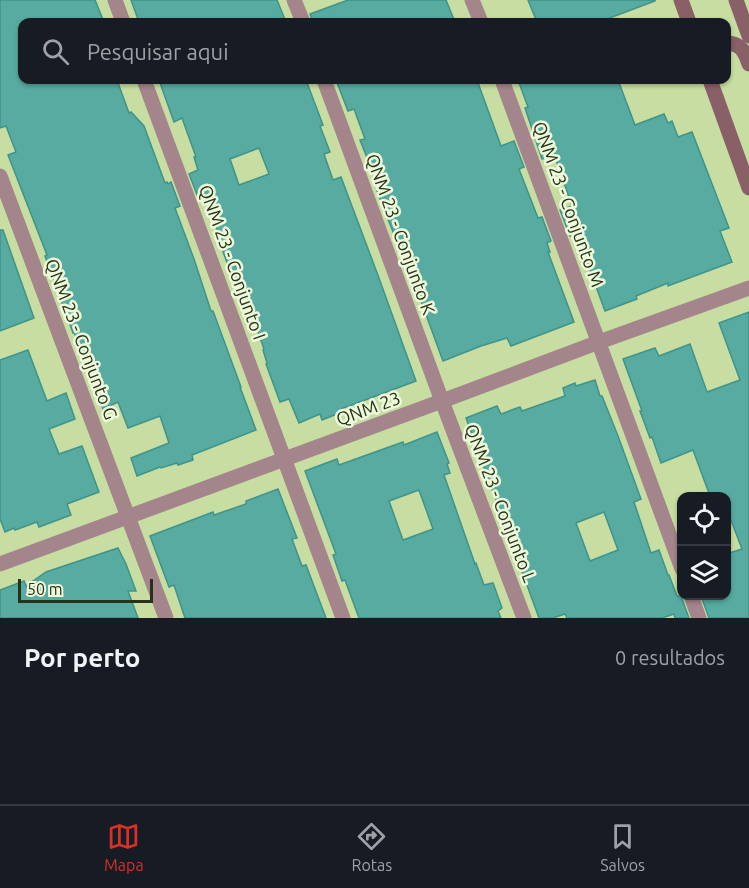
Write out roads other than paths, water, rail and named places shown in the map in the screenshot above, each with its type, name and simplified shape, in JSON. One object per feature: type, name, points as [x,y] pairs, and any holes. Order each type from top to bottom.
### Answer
[{"type":"main road","points":[[681,0],[688,18]]},
{"type":"main road","points":[[735,0],[749,36]]},
{"type":"main road","points":[[731,44],[741,47],[749,64]]},
{"type":"main road","points":[[711,84],[749,188]]},
{"type":"street","points":[[114,0],[121,18]]},
{"type":"street","points":[[294,0],[301,18]]},
{"type":"street","points":[[472,0],[479,18]]},
{"type":"street","name":"QNM 23 - Conjunto I","points":[[145,84],[343,618]]},
{"type":"street","name":"QNM 23 - Conjunto K","points":[[325,84],[442,401]]},
{"type":"street","name":"QNM 23 - Conjunto M","points":[[503,84],[677,558]]},
{"type":"street","name":"QNM 23 - Conjunto G","points":[[0,176],[166,618]]},
{"type":"street","name":"QNM 23","points":[[0,564],[749,288]]},
{"type":"street","name":"QNM 23 - Conjunto L","points":[[442,401],[524,618]]},
{"type":"street","points":[[692,600],[699,618]]}]
